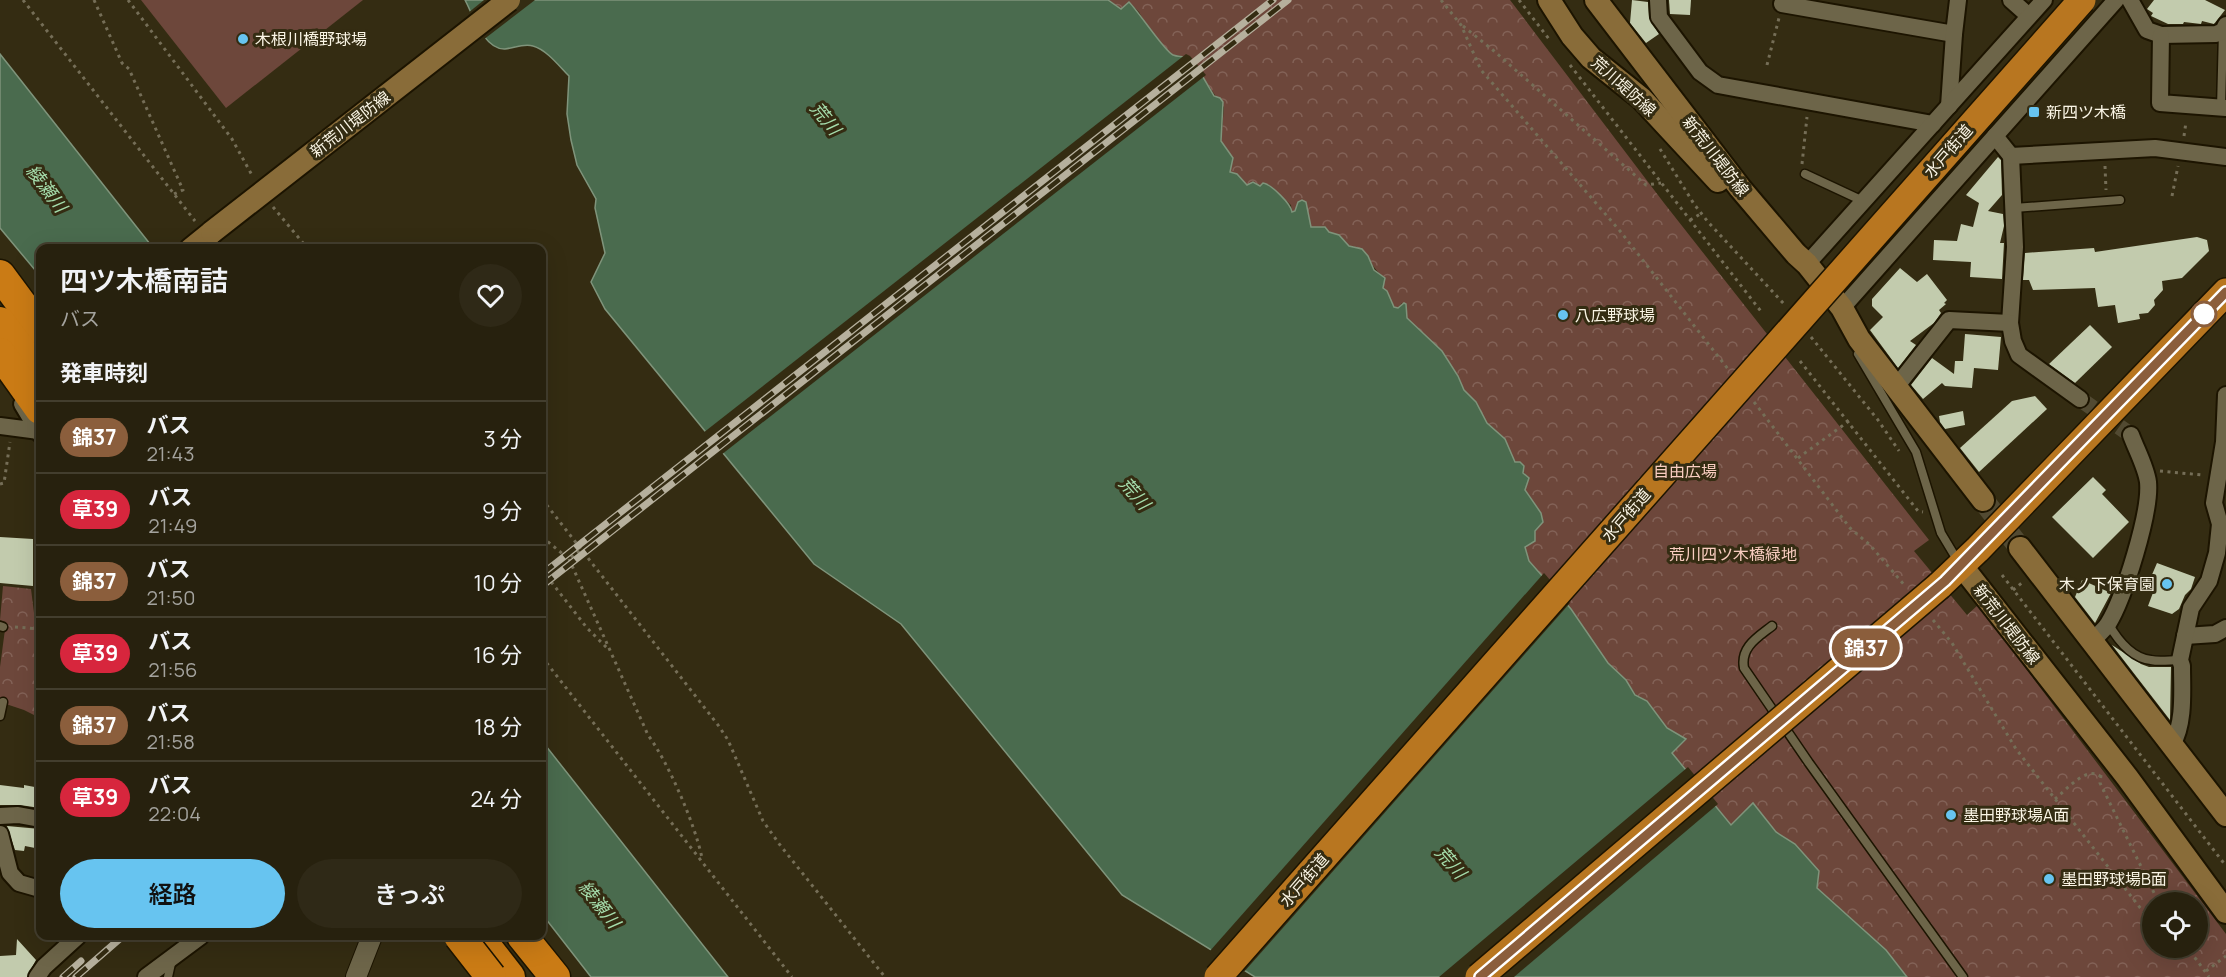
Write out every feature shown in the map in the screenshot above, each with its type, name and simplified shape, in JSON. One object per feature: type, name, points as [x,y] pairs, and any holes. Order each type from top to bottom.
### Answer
[{"type":"highway","name":"水戸街道","points":[[1218,977],[2082,0]]},
{"type":"highway","points":[[0,274],[36,317]]},
{"type":"highway","points":[[0,274],[36,324]]},
{"type":"highway","points":[[1479,977],[1961,566],[2226,292]]},
{"type":"highway","points":[[0,322],[36,371]]},
{"type":"highway","points":[[0,353],[36,418]]},
{"type":"highway","points":[[462,940],[491,977]]},
{"type":"highway","points":[[481,940],[510,977]]},
{"type":"highway","points":[[506,940],[536,977]]},
{"type":"highway","points":[[525,940],[555,977]]},
{"type":"main road","name":"新荒川堤防線","points":[[201,238],[509,0]]},
{"type":"main road","name":"荒川堤防線","points":[[1549,0],[1572,36],[1591,58],[1641,98],[1713,175],[1781,254],[1791,261],[1807,264]]},
{"type":"main road","name":"新荒川堤防線","points":[[1596,0],[1740,188],[1807,264],[1842,308],[1859,339],[1983,500]]},
{"type":"main road","points":[[0,307],[36,355]]},
{"type":"main road","points":[[2020,548],[2226,815]]},
{"type":"main road","name":"新荒川堤防線","points":[[1961,566],[2127,777],[2226,912]]},
{"type":"main road","points":[[447,940],[479,977]]},
{"type":"main road","points":[[461,940],[479,977]]},
{"type":"main road","points":[[496,940],[526,977]]},
{"type":"street","points":[[1658,0],[1659,17],[1700,72],[1718,85],[1933,124]]},
{"type":"street","points":[[1949,106],[1958,0]]},
{"type":"street","points":[[2011,0],[2030,16]]},
{"type":"street","points":[[1807,264],[2044,0]]},
{"type":"street","points":[[1842,308],[2116,0]]},
{"type":"street","points":[[2130,0],[2147,30],[2161,35],[2216,34],[2224,28]]},
{"type":"street","points":[[1782,4],[1954,34]]},
{"type":"street","points":[[2161,35],[2160,103],[2224,108]]},
{"type":"street","points":[[1995,136],[2011,156],[2015,247],[2010,323],[2019,356],[2080,399]]},
{"type":"street","points":[[2011,156],[2155,148],[2226,157]]},
{"type":"street","points":[[1896,387],[1949,320],[2010,323]]},
{"type":"street","points":[[0,374],[36,421]]},
{"type":"street","points":[[2172,745],[2177,736],[2180,709],[2182,666],[2180,660],[2191,608],[2209,581],[2217,553],[2220,524],[2214,503],[2225,442],[2226,395]]},
{"type":"street","points":[[6,427],[36,426]]},
{"type":"street","points":[[2092,641],[2108,624],[2126,580],[2139,540],[2148,499],[2148,481],[2131,435]]},
{"type":"street","points":[[2185,636],[2214,634],[2226,628]]},
{"type":"street","points":[[0,816],[18,815],[36,818]]},
{"type":"street","points":[[0,834],[10,873],[19,883],[36,888]]},
{"type":"street","points":[[37,977],[44,967],[74,940]]},
{"type":"street","points":[[146,977],[196,940]]},
{"type":"street","points":[[356,977],[370,940]]},
{"type":"lane","points":[[2224,28],[2224,108]]},
{"type":"lane","points":[[1805,174],[1863,201]]},
{"type":"lane","points":[[2014,208],[2120,200]]},
{"type":"lane","name":"新荒川堤防線","points":[[1842,308],[1841,326],[1916,452],[1941,532],[1961,566]]},
{"type":"lane","points":[[2108,624],[2120,642],[2132,652],[2149,660],[2180,660]]},
{"type":"lane","points":[[1772,626],[1750,643],[1742,660],[1744,668],[1816,773],[1963,977]]},
{"type":"lane","points":[[0,716],[3,702]]},
{"type":"lane","points":[[168,977],[172,958]]},
{"type":"path","points":[[23,0],[174,194],[201,238]]},
{"type":"path","points":[[94,0],[122,63],[129,69],[183,190],[174,194]]},
{"type":"path","points":[[128,0],[232,139],[257,184]]},
{"type":"path","points":[[1441,0],[1461,25],[1494,51],[1646,185],[1661,183]]},
{"type":"path","points":[[1519,0],[1553,44]]},
{"type":"path","points":[[1767,65],[1782,4]]},
{"type":"path","points":[[1461,25],[1481,70],[1620,231],[1730,370]]},
{"type":"path","points":[[1566,61],[1763,314]]},
{"type":"path","points":[[1805,174],[1801,166],[1809,102]]},
{"type":"path","points":[[1657,145],[1701,213],[1786,306]]},
{"type":"path","points":[[2105,151],[2107,200]]},
{"type":"path","points":[[269,201],[280,218],[303,244]]},
{"type":"path","points":[[1690,220],[1701,213]]},
{"type":"path","points":[[1807,332],[1878,420],[1900,452]]},
{"type":"path","points":[[1800,361],[1918,511],[1928,513]]},
{"type":"path","points":[[1750,397],[1850,528],[1870,545],[1908,588]]},
{"type":"path","points":[[1798,458],[1849,421]]},
{"type":"path","points":[[0,484],[4,483],[6,427]]},
{"type":"path","points":[[2145,471],[2218,476]]},
{"type":"path","points":[[546,504],[718,725],[728,740],[763,821],[885,977]]},
{"type":"path","points":[[546,540],[569,559],[609,651],[648,735],[658,749],[698,838],[702,861]]},
{"type":"path","points":[[569,559],[581,549]]},
{"type":"path","points":[[546,575],[587,628],[609,651]]},
{"type":"path","points":[[2002,575],[2226,866]]},
{"type":"path","points":[[1930,616],[1952,643],[2016,749],[2142,910]]},
{"type":"path","points":[[1,626],[36,629]]},
{"type":"path","points":[[546,662],[792,977]]},
{"type":"path","points":[[2055,800],[2086,774],[2095,773],[2100,776],[2100,783],[2154,892]]},
{"type":"path","points":[[2206,971],[2226,956]]},
{"type":"path","points":[[2195,958],[2209,977]]},
{"type":"green space","name":"木根川橋野球場","points":[[141,0],[363,0],[226,108]]},
{"type":"green space","name":"荒川四ツ木橋緑地","points":[[1109,0],[1510,0],[1664,203],[1929,540],[1914,551],[1967,615],[1978,605],[2194,892],[2142,892],[2142,958],[2208,958],[2208,910],[2226,934],[2226,977],[1907,977],[1886,950],[1817,888],[1795,844],[1776,832],[1753,803],[1731,825],[1672,753],[1686,739],[1667,728],[1647,701],[1636,695],[1626,680],[1608,663],[1571,609],[1529,561],[1525,547],[1535,531],[1541,513],[1525,490],[1529,478],[1515,463],[1505,439],[1487,423],[1476,402],[1464,390],[1442,351],[1407,318],[1402,303],[1398,308],[1394,307],[1387,291],[1383,288],[1385,278],[1361,250],[1349,246],[1339,235],[1311,227],[1295,211],[1292,212],[1291,205],[1268,184],[1247,186],[1237,174],[1230,172],[1233,158],[1221,141],[1224,107],[1192,64],[1181,56],[1171,55],[1129,2],[1121,9]]},
{"type":"green space","points":[[3,586],[31,589],[34,613],[36,614],[36,716],[0,702],[0,667],[6,622],[0,620]]},
{"type":"water","name":"荒川","points":[[465,0],[1108,0],[1121,9],[1129,2],[1169,52],[1175,56],[1188,58],[1214,96],[1223,102],[1221,141],[1233,158],[1230,172],[1237,174],[1247,185],[1253,182],[1260,186],[1263,183],[1267,184],[1284,200],[1292,212],[1295,211],[1298,202],[1302,200],[1306,202],[1311,227],[1325,227],[1329,232],[1339,235],[1349,246],[1362,249],[1374,270],[1385,278],[1383,288],[1387,291],[1394,307],[1398,308],[1406,304],[1407,318],[1442,351],[1464,390],[1476,402],[1487,423],[1505,439],[1515,462],[1520,462],[1524,466],[1523,473],[1529,478],[1525,490],[1541,513],[1543,522],[1535,531],[1535,541],[1525,547],[1529,561],[1571,609],[1608,663],[1626,680],[1635,695],[1647,701],[1667,728],[1686,739],[1672,753],[1731,825],[1753,803],[1776,832],[1795,844],[1819,871],[1817,888],[1886,950],[1907,977],[1255,977],[1122,895],[901,624],[814,564],[605,309],[591,282],[605,253],[595,208],[596,199],[577,165],[571,140],[567,114],[569,76],[538,48],[526,45],[505,49],[491,44],[480,30]]},
{"type":"water","name":"綾瀬川","points":[[0,54],[150,244],[36,244],[36,271],[0,228]]},
{"type":"water","name":"綾瀬川","points":[[546,746],[728,977],[591,977],[546,919]]},
{"type":"pier","points":[[484,0],[535,0],[483,40],[468,13]]},
{"type":"pier","points":[[1186,54],[1206,75],[721,455],[703,433]]},
{"type":"pier","points":[[1544,573],[1570,603],[1243,973],[1209,952]]},
{"type":"pier","points":[[1688,767],[1718,804],[1514,977],[1439,977]]},
{"type":"building","points":[[1632,0],[1648,2],[1649,18],[1659,34],[1646,43],[1630,23]]},
{"type":"building","points":[[1669,0],[1691,0],[1690,15],[1670,14]]},
{"type":"building","points":[[2154,0],[2205,0],[2225,10],[2214,24],[2202,21],[2201,24],[2184,22],[2183,24],[2168,24],[2151,16],[2153,13],[2147,9]]},
{"type":"building","points":[[1998,157],[2001,160],[2002,195],[1988,211],[2003,214],[2004,226],[2000,243],[2004,243],[2002,279],[1970,277],[1971,262],[1933,260],[1934,240],[1957,241],[1961,224],[1973,227],[1979,203],[1966,195]]},
{"type":"building","points":[[2197,237],[2207,240],[2209,251],[2182,278],[2162,281],[2163,290],[2154,300],[2155,305],[2148,313],[2139,314],[2140,319],[2118,323],[2115,305],[2098,307],[2095,288],[2033,290],[2029,280],[2023,280],[2025,253],[2094,248],[2095,252]]},
{"type":"building","points":[[1900,268],[1917,282],[1927,274],[1947,300],[1939,310],[1941,313],[1934,323],[1910,341],[1916,345],[1898,368],[1870,330],[1883,317],[1872,306],[1872,299]]},
{"type":"building","points":[[2090,325],[2112,347],[2075,383],[2049,364]]},
{"type":"building","points":[[1965,334],[2001,337],[1998,370],[1974,368],[1972,388],[1945,386],[1942,383],[1923,399],[1911,385],[1932,358],[1954,374],[1955,361],[1963,361]]},
{"type":"building","points":[[2035,396],[2047,409],[1979,472],[1960,448],[2012,401]]},
{"type":"building","points":[[1963,411],[1965,425],[1945,429],[1940,422],[1939,416]]},
{"type":"building","points":[[2093,477],[2106,490],[2102,494],[2129,522],[2093,558],[2052,517]]},
{"type":"building","points":[[0,537],[33,539],[33,586],[0,583]]},
{"type":"building","points":[[2157,563],[2195,577],[2179,609],[2172,614],[2148,606],[2154,590],[2150,588],[2153,582],[2151,577]]},
{"type":"building","points":[[2082,580],[2111,593],[2095,623],[2075,597]]},
{"type":"building","points":[[2112,645],[2149,667],[2171,667],[2170,720]]},
{"type":"building","points":[[0,785],[36,787],[36,807],[0,805]]},
{"type":"building","points":[[7,826],[36,829],[36,848],[25,846],[24,851],[15,850]]},
{"type":"building","points":[[17,939],[36,960],[27,977],[0,977],[0,956],[16,955]]},
{"type":"tunnel","points":[[2080,399],[2131,435]]},
{"type":"tunnel","points":[[1983,500],[2020,548]]},
{"type":"railway","points":[[546,571],[1273,0]]},
{"type":"railway","points":[[546,583],[1288,0]]},
{"type":"railway","points":[[76,977],[118,940]]},
{"type":"railway","points":[[63,977],[81,961]]},
{"type":"bus line","name":"錦37","points":[[1480,977],[1945,581],[2226,292]]},
{"type":"place","name":"木根川橋野球場","points":[[243,39]]},
{"type":"place","name":"新四ツ木橋","points":[[2034,112]]},
{"type":"place","name":"八広野球場","points":[[1563,315]]},
{"type":"place","name":"木ノ下保育園","points":[[2167,584]]},
{"type":"place","name":"墨田野球場A面","points":[[1951,815]]},
{"type":"place","name":"墨田野球場B面","points":[[2049,879]]},
{"type":"park label","name":"自由広場","points":[[1685,471]]}]
